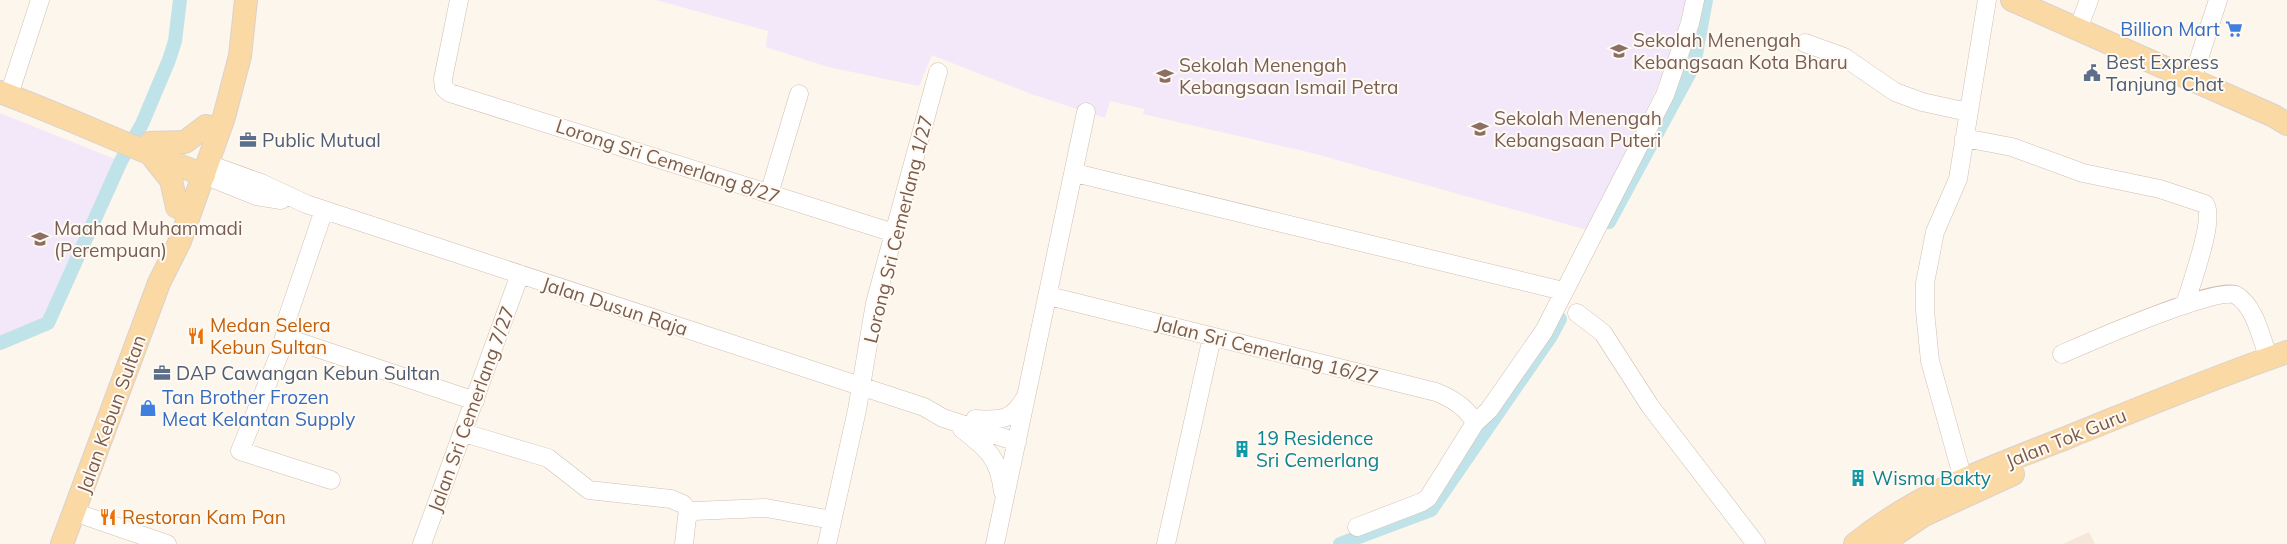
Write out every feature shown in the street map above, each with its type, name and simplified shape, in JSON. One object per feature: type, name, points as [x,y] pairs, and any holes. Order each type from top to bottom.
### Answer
[{"type":"main road","name":"Jalan Kebun Sultan","points":[[159,283],[167,233],[177,207],[199,167],[232,89],[240,56],[246,0]]},
{"type":"main road","points":[[2012,0],[2287,124]]},
{"type":"main road","name":"Jalan Kebun Sultan","points":[[62,544],[159,283],[180,241],[199,167],[206,126],[227,61],[242,26]]},
{"type":"main road","points":[[4,94],[199,167]]},
{"type":"main road","points":[[148,148],[185,142],[206,126]]},
{"type":"main road","points":[[148,148],[171,180],[177,207]]},
{"type":"main road","name":"Jalan Tok Guru","points":[[1855,544],[1893,515],[1963,479],[2281,359]]},
{"type":"main road","name":"Jalan Tok Guru","points":[[1888,542],[1924,515],[2007,477],[2177,407],[2281,359]]},
{"type":"street","points":[[4,94],[40,0]]},
{"type":"street","name":"Lorong Sri Cemerlang 8/27","points":[[459,0],[442,79],[444,88],[450,93],[894,233]]},
{"type":"street","points":[[1357,526],[1422,502],[1428,498],[1474,423],[1489,410],[1539,339],[1665,95],[1690,23],[1695,0]]},
{"type":"street","points":[[1963,479],[1930,361],[1925,284],[1935,232],[1958,179],[1987,0]]},
{"type":"street","points":[[2078,29],[2089,0]]},
{"type":"street","points":[[2192,80],[2218,0]]},
{"type":"street","points":[[1805,43],[1844,57],[1895,92],[1922,102],[1968,112]]},
{"type":"street","name":"Lorong Sri Cemerlang 1/27","points":[[827,544],[861,387],[875,303],[938,72]]},
{"type":"street","points":[[769,194],[799,94]]},
{"type":"street","points":[[995,544],[1075,173],[1086,112]]},
{"type":"street","points":[[1964,138],[2012,147],[2083,173],[2160,189],[2205,204],[2208,213],[2206,231],[2185,305]]},
{"type":"street","name":"Jalan Dusun Raja","points":[[199,167],[261,184],[306,204],[924,407],[951,420],[1018,437]]},
{"type":"street","points":[[1075,173],[1563,291]]},
{"type":"street","points":[[324,210],[287,320],[284,337],[240,451],[330,480]]},
{"type":"street","name":"Jalan Sri Cemerlang 7/27","points":[[422,544],[464,433],[520,274]]},
{"type":"street","points":[[2062,354],[2185,305],[2222,293],[2234,294],[2246,302],[2281,359]]},
{"type":"street","name":"Jalan Sri Cemerlang 16/27","points":[[1049,296],[1436,392],[1448,397],[1467,411],[1474,423]]},
{"type":"street","points":[[1576,313],[1603,333],[1650,406],[1756,544]]},
{"type":"street","points":[[284,337],[475,401]]},
{"type":"street","points":[[1166,544],[1212,337]]},
{"type":"street","points":[[975,419],[1004,419],[1012,415],[1028,394]]},
{"type":"street","name":"Jalan Dusun Raja","points":[[924,407],[944,410],[975,419],[1018,437]]},
{"type":"street","points":[[951,420],[991,452],[998,466],[1004,500]]},
{"type":"street","points":[[464,433],[548,458],[589,490],[671,499],[683,504],[690,513]]},
{"type":"street","points":[[684,544],[686,523],[690,513],[698,510],[766,508],[832,520]]},
{"type":"street","points":[[74,512],[167,544]]},
{"type":"shaded area","points":[[656,0],[1690,0],[1667,68],[1587,230],[1312,153],[1143,114],[1144,109],[1110,101],[1105,118],[1031,94],[932,55],[919,86],[828,67],[766,47],[768,31]]},
{"type":"shaded area","name":"Maahad Muhammadi (Perempuan)","points":[[0,113],[115,159],[43,318],[0,337]]},
{"type":"shaded area","points":[[2089,532],[2095,544],[2063,544]]},
{"type":"waterway","points":[[0,343],[48,323],[121,161],[142,124],[169,60],[175,41],[180,0]]},
{"type":"waterway","points":[[1609,222],[1694,65],[1706,0]]},
{"type":"waterway","points":[[1340,544],[1431,510],[1551,336],[1560,319]]},
{"type":"place","name":"Billion Mart","points":[[2234,29]]},
{"type":"place","name":"Sekolah Menengah Kebangsaan Kota Bharu","points":[[1619,51]]},
{"type":"place","name":"Best Express Tanjung Chat","points":[[2092,73]]},
{"type":"place","name":"Sekolah Menengah Kebangsaan Ismail Petra","points":[[1165,76]]},
{"type":"place","name":"Sekolah Menengah Kebangsaan Puteri","points":[[1480,129]]},
{"type":"place","name":"Public Mutual","points":[[248,140]]},
{"type":"place","name":"Maahad Muhammadi (Perempuan)","points":[[40,239]]},
{"type":"place","name":"Medan Selera Kebun Sultan","points":[[196,336]]},
{"type":"place","name":"DAP Cawangan Kebun Sultan","points":[[162,373]]},
{"type":"place","name":"Tan Brother Frozen Meat Kelantan Supply","points":[[148,408]]},
{"type":"place","name":"19 Residence Sri Cemerlang","points":[[1242,449]]},
{"type":"place","name":"Wisma Bakty","points":[[1858,478]]},
{"type":"place","name":"Restoran Kam Pan","points":[[108,517]]}]
